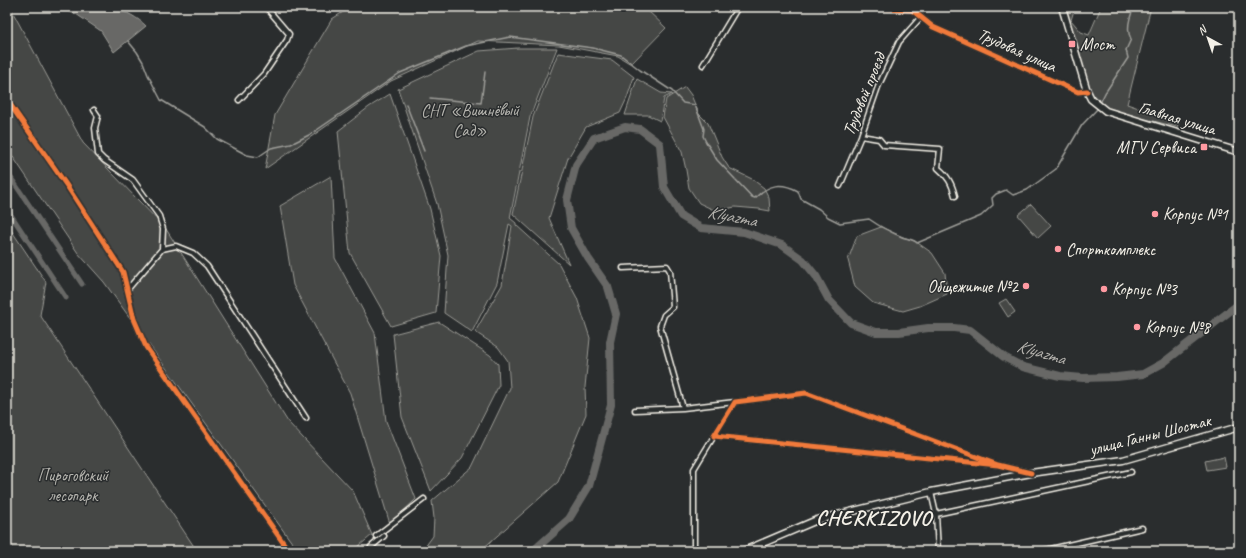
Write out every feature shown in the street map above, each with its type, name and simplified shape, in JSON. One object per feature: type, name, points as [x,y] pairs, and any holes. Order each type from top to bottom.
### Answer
[{"type":"main road","points":[[1062,7],[1087,91]]},
{"type":"main road","name":"Главная улица","points":[[1087,91],[1091,99],[1101,107],[1239,152]]},
{"type":"main road","name":"улица Ганны Шостак","points":[[744,551],[816,520],[931,492],[1031,473],[1123,460],[1239,428]]},
{"type":"street","points":[[239,100],[264,74],[287,40],[289,34],[266,7]]},
{"type":"street","points":[[704,65],[738,7]]},
{"type":"street","points":[[870,7],[920,7]]},
{"type":"street","name":"Трудовая улица","points":[[912,8],[933,27],[1078,92],[1087,91]]},
{"type":"street","name":"Трудовой проезд","points":[[840,186],[861,136],[878,87],[899,42],[921,17]]},
{"type":"street","points":[[7,100],[67,186],[123,272],[134,319],[146,347],[289,551]]},
{"type":"street","points":[[94,110],[98,116],[95,128],[98,154],[132,180],[159,216],[163,229],[162,249]]},
{"type":"street","points":[[861,136],[879,139],[884,145],[940,149],[938,168],[951,182],[955,196]]},
{"type":"street","points":[[126,290],[162,249],[176,246],[193,253],[207,266],[306,418]]},
{"type":"street","points":[[623,268],[667,266],[670,271],[673,307],[664,315],[660,326],[683,408]]},
{"type":"street","points":[[635,410],[683,408],[806,393],[998,465],[1031,473]]},
{"type":"street","points":[[694,551],[694,469],[735,402]]},
{"type":"street","points":[[714,436],[998,465]]},
{"type":"street","points":[[936,514],[1131,472]]},
{"type":"street","points":[[931,492],[936,514],[938,551]]},
{"type":"street","points":[[376,536],[424,499]]},
{"type":"street","points":[[1042,551],[1142,528]]},
{"type":"street","points":[[374,551],[371,548],[384,536]]},
{"type":"green space","points":[[7,7],[10,7],[83,143],[166,229],[288,422],[353,491],[372,535],[353,551],[298,551],[104,282],[78,253],[7,148]]},
{"type":"green space","points":[[351,7],[644,7],[666,28],[631,64],[618,56],[559,45],[478,41],[391,81],[265,169],[275,115],[332,19]]},
{"type":"green space","points":[[1062,7],[1075,7],[1071,20],[1081,32],[1089,35],[1101,7],[1151,7],[1127,104],[1179,122],[1177,127],[1106,111],[1091,99]]},
{"type":"green space","name":"СНТ «Вишнёвый Сад»","points":[[518,48],[557,48],[530,117],[510,218],[559,264],[577,298],[590,338],[585,387],[586,414],[558,482],[480,551],[422,551],[433,536],[434,518],[432,501],[472,467],[510,388],[508,361],[498,347],[475,332],[502,285],[512,226],[509,224],[497,283],[472,332],[444,313],[448,255],[437,204],[398,89],[479,51]]},
{"type":"green space","points":[[558,53],[612,60],[634,77],[620,113],[586,127],[568,158],[549,218],[569,264],[513,214],[533,117]]},
{"type":"green space","points":[[637,79],[661,93],[672,94],[664,98],[660,121],[648,115],[625,115]]},
{"type":"green space","points":[[685,87],[691,95],[699,114],[708,123],[722,157],[729,168],[752,179],[764,188],[769,198],[770,211],[735,207],[716,211],[699,203],[689,188],[682,152],[663,117],[666,99]]},
{"type":"green space","points":[[390,94],[430,209],[441,256],[436,313],[391,326],[350,253],[338,131],[369,107]]},
{"type":"green space","points":[[331,176],[335,258],[375,333],[386,421],[416,499],[390,524],[350,393],[293,285],[280,206]]},
{"type":"green space","points":[[1031,204],[1051,226],[1038,238],[1018,215]]},
{"type":"green space","name":"Пироговский лесопарк","points":[[7,224],[46,282],[40,315],[197,551],[7,551]]},
{"type":"green space","points":[[881,227],[915,241],[932,253],[945,273],[947,294],[920,306],[903,311],[873,303],[855,287],[848,260],[857,236]]},
{"type":"green space","points":[[1006,299],[1015,312],[1008,317],[999,303]]},
{"type":"green space","points":[[439,322],[490,355],[498,364],[499,385],[462,458],[431,491],[402,417],[393,334]]},
{"type":"green space","points":[[1224,457],[1226,467],[1207,470],[1205,461]]},
{"type":"shaded area","points":[[60,7],[113,7],[132,15],[146,26],[114,52],[101,31],[76,14],[63,10]]},
{"type":"waterway","points":[[1100,103],[1128,58],[1126,50],[1131,39],[1129,23],[1134,7]]},
{"type":"waterway","points":[[128,41],[143,62],[161,100],[205,127],[217,139],[247,155],[258,157],[271,148],[291,144],[311,134],[400,73],[466,46],[510,37],[593,48],[621,55],[640,70],[672,91],[683,103],[695,105],[704,129],[703,136],[717,160],[752,197],[755,198],[770,187],[786,186],[798,191],[801,199],[840,223],[869,219],[889,231],[917,243],[981,216],[993,205],[992,198],[996,194],[1006,190],[1013,195],[1027,190],[1056,169],[1082,125],[1099,107]]},
{"type":"waterway","points":[[430,98],[481,103],[485,72]]},
{"type":"waterway","points":[[406,104],[424,151]]},
{"type":"waterway","name":"Klyazma","points":[[533,551],[569,519],[589,486],[611,405],[610,342],[616,314],[608,287],[588,258],[571,228],[567,200],[576,165],[594,138],[625,127],[640,129],[660,144],[664,187],[681,216],[701,228],[744,232],[782,245],[803,260],[816,276],[829,300],[851,323],[876,332],[899,332],[928,328],[954,328],[970,330],[1004,357],[1023,367],[1060,376],[1083,378],[1117,377],[1143,374],[1163,363],[1239,304]]},
{"type":"waterway","points":[[7,172],[82,284]]},
{"type":"waterway","points":[[7,209],[66,298]]},
{"type":"cycle path","points":[[870,7],[912,10],[933,27],[1078,92],[1087,91]]},
{"type":"cycle path","points":[[7,100],[67,186],[123,272],[134,319],[146,347],[289,551]]},
{"type":"cycle path","points":[[998,465],[806,393],[735,402],[714,436],[998,465],[1031,473]]},
{"type":"place","name":"Мост","points":[[1072,44]]},
{"type":"place","name":"МГУ Сервиса","points":[[1204,147]]},
{"type":"place","name":"Корпус №1","points":[[1155,214]]},
{"type":"place","name":"Спорткомплекс","points":[[1058,249]]},
{"type":"place","name":"Общежитие №2","points":[[1026,286]]},
{"type":"place","name":"Корпус №3","points":[[1104,289]]},
{"type":"place","name":"Корпус №8","points":[[1137,327]]},
{"type":"district","name":"CHERKIZOVO","points":[[874,518]]}]
